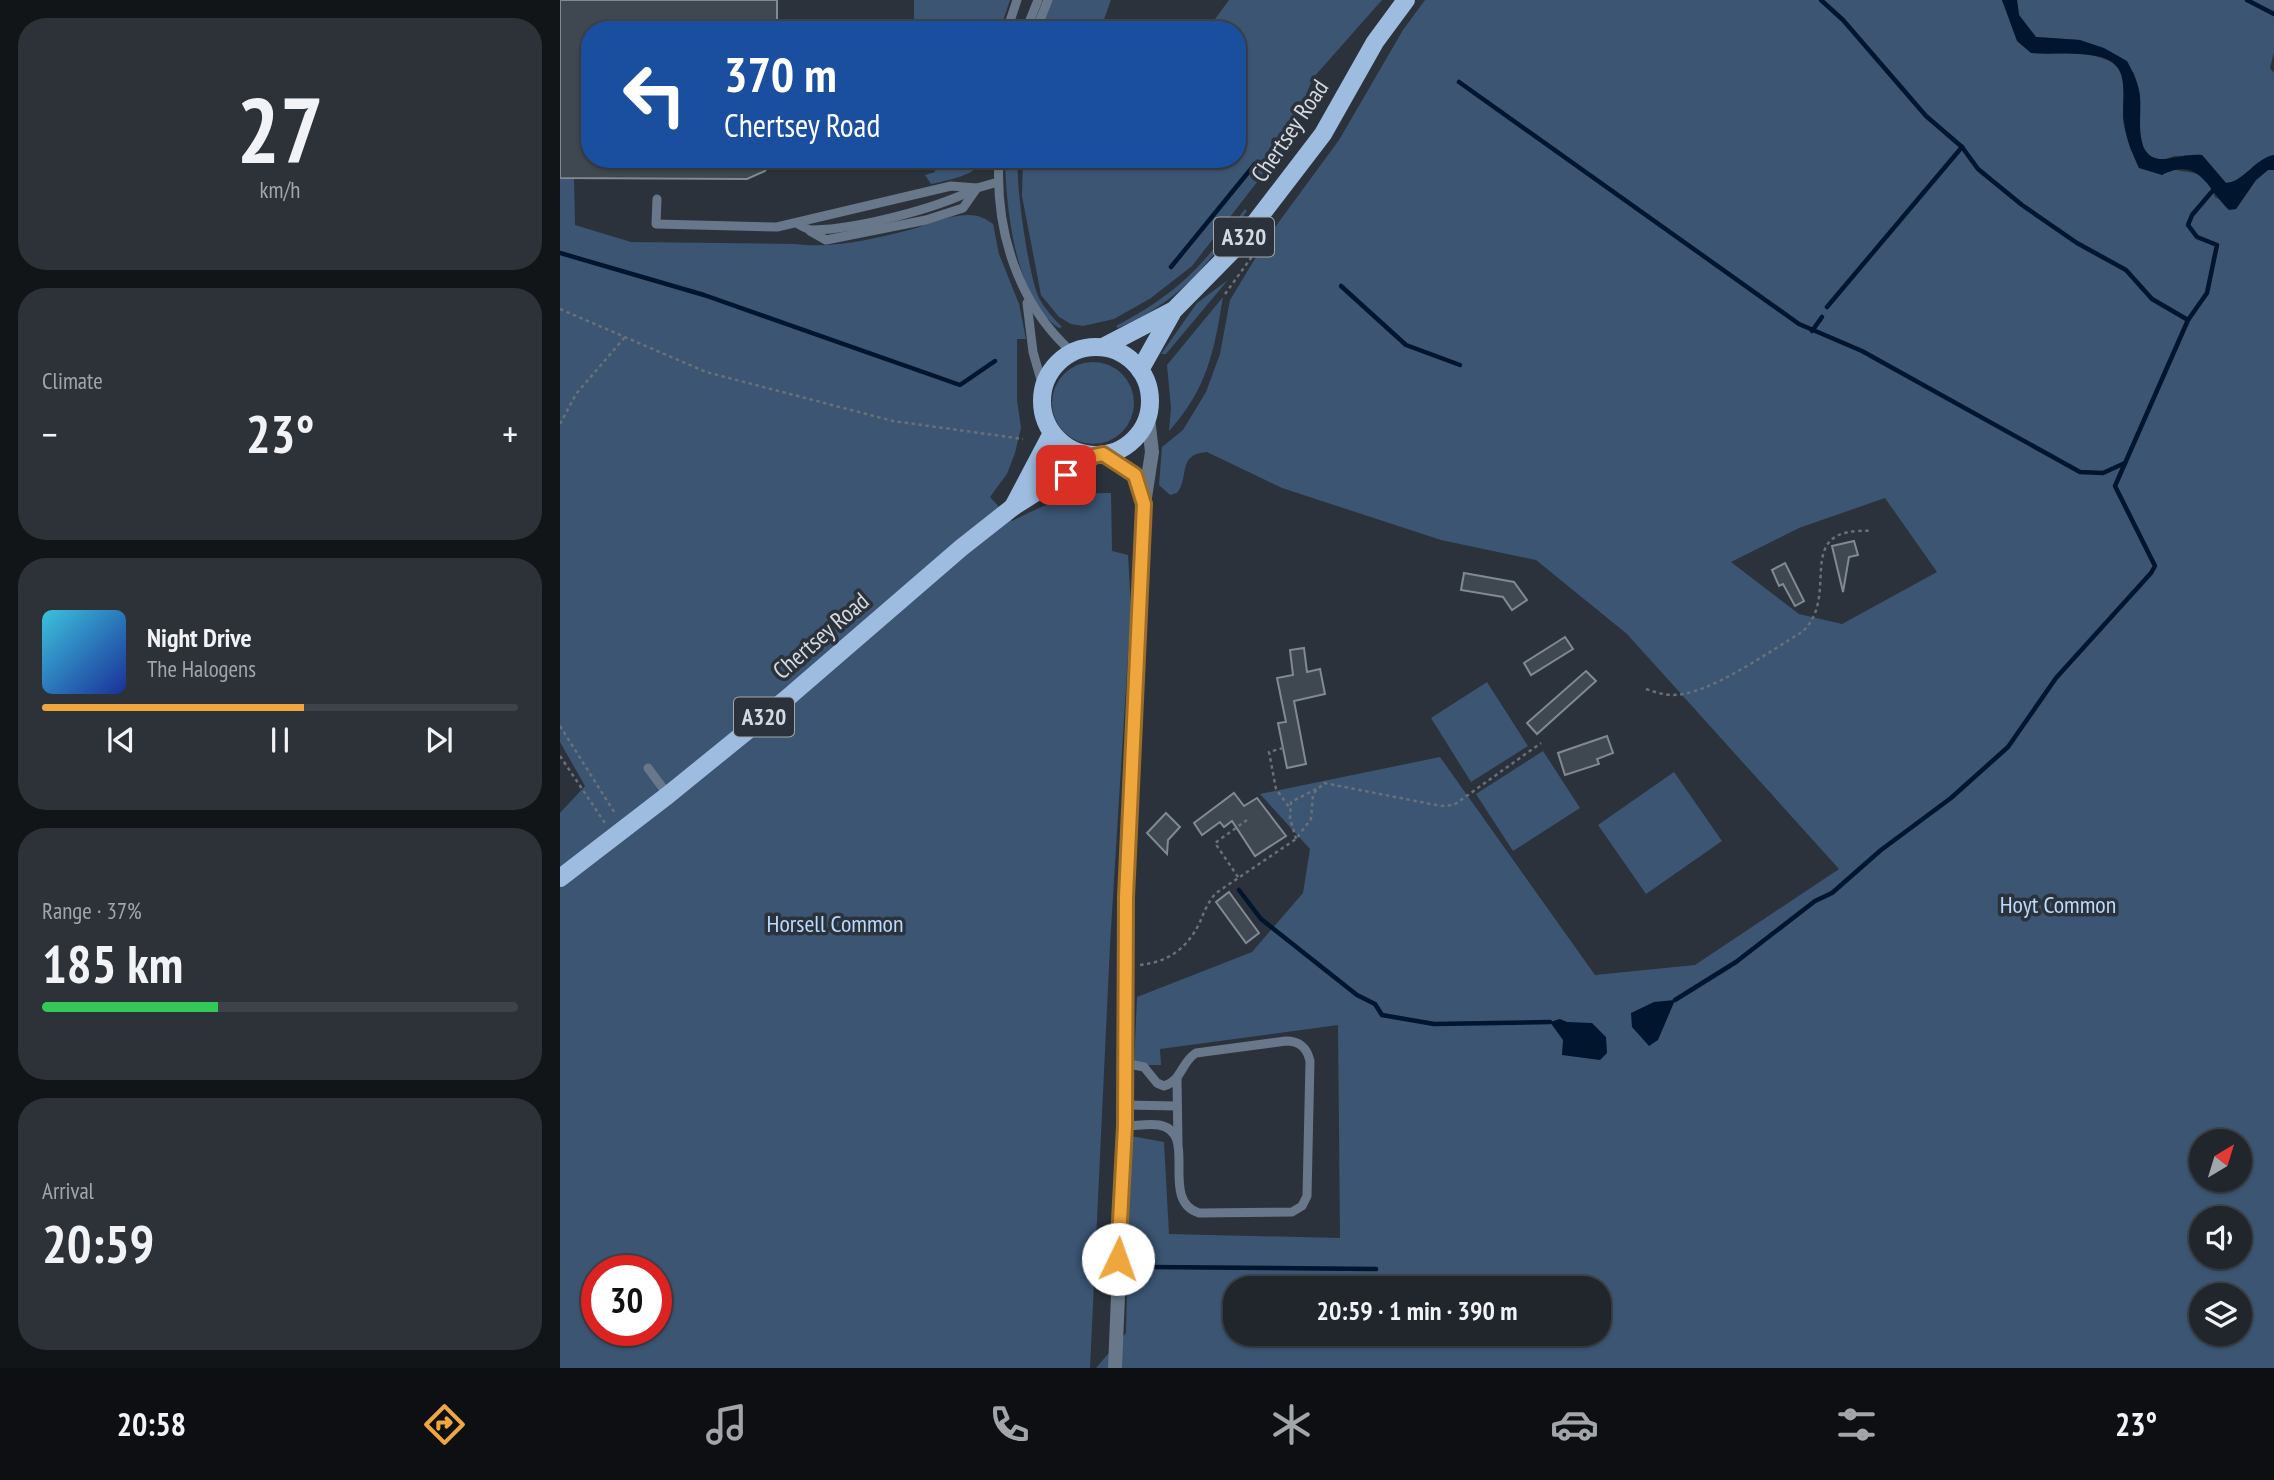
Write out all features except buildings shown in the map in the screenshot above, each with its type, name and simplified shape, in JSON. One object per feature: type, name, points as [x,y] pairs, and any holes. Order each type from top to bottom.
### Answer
[{"type":"main road","name":"Chertsey Road","points":[[1140,370],[1174,310],[1238,246],[1307,158],[1375,42],[1406,0]]},
{"type":"main road","name":"Chertsey Road","points":[[1103,347],[1174,310]]},
{"type":"main road","points":[[1090,346],[1103,347],[1126,355],[1140,370],[1147,383],[1150,400],[1148,418],[1140,433],[1127,446],[1098,455],[1065,446],[1052,433],[1043,415],[1043,387],[1057,362],[1072,352],[1090,346]]},
{"type":"main road","name":"Chertsey Road","points":[[1013,507],[1052,433]]},
{"type":"main road","name":"Chertsey Road","points":[[560,878],[614,829],[668,795],[1013,507],[1098,455]]},
{"type":"street","points":[[1115,1368],[1125,1126],[1125,967],[1144,504],[1152,452],[1148,418]]},
{"type":"street","points":[[1098,455],[1135,475],[1144,504]]},
{"type":"lane","points":[[1010,21],[1017,0]]},
{"type":"lane","points":[[1030,21],[1038,0]]},
{"type":"lane","points":[[1040,21],[1048,0]]},
{"type":"lane","points":[[999,168],[998,182],[1007,238],[1026,297],[1033,352],[1043,387]]},
{"type":"lane","points":[[810,231],[934,205],[998,182]]},
{"type":"lane","points":[[657,199],[656,224],[777,227],[951,186],[977,188]]},
{"type":"lane","points":[[798,224],[826,240],[926,220],[963,208],[977,188]]},
{"type":"lane","points":[[835,213],[837,226]]},
{"type":"lane","points":[[1026,297],[1047,328],[1072,352]]},
{"type":"lane","points":[[648,768],[668,795]]},
{"type":"lane","points":[[1286,1041],[1294,1041],[1303,1047],[1310,1061],[1305,1202],[1297,1209],[1286,1212],[1199,1213],[1192,1210],[1179,1193],[1177,1106],[1177,1079],[1187,1060],[1196,1053],[1286,1041]]},
{"type":"lane","points":[[1124,1063],[1144,1067],[1157,1083],[1164,1086],[1177,1079]]},
{"type":"lane","points":[[1125,1105],[1177,1106]]},
{"type":"lane","points":[[1125,1126],[1158,1124],[1165,1127],[1178,1145]]},
{"type":"path","points":[[560,309],[706,372],[879,417],[1023,439]]},
{"type":"path","points":[[560,424],[576,394],[625,337]]},
{"type":"path","points":[[1646,689],[1674,695],[1714,684],[1802,632],[1810,625],[1819,608],[1820,558],[1827,545],[1833,538],[1851,529],[1872,531]]},
{"type":"path","points":[[560,726],[614,829]]},
{"type":"path","points":[[1289,807],[1297,797],[1331,782],[1441,806],[1454,804],[1541,743]]},
{"type":"path","points":[[1283,748],[1269,752],[1276,789],[1289,807],[1296,839]]},
{"type":"path","points":[[560,756],[614,829]]},
{"type":"path","points":[[1125,967],[1166,960],[1177,952],[1195,933],[1210,900],[1296,839],[1311,819],[1310,801],[1317,788]]},
{"type":"path","points":[[1239,878],[1215,843],[1247,820]]},
{"type":"green space","points":[[914,0],[1010,0],[1003,21],[914,21]]},
{"type":"green space","points":[[1051,0],[1111,0],[1103,21],[1042,21]]},
{"type":"green space","points":[[1229,0],[1382,0],[1313,78],[1299,112],[1280,139],[1261,177],[1192,266],[1151,298],[1114,319],[1083,326],[1071,324],[1059,317],[1041,295],[1022,196],[1023,168],[1246,168],[1246,21],[1214,21]]},
{"type":"green space","name":"Hoyt Common","points":[[1425,0],[2002,0],[2031,53],[2082,54],[2107,60],[2117,66],[2124,80],[2123,119],[2131,151],[2167,167],[2198,174],[2207,181],[2215,197],[2236,209],[2256,180],[2268,170],[2274,170],[2274,1368],[1096,1368],[1126,1333],[1131,1136],[1164,1142],[1169,1234],[1340,1238],[1338,1025],[1160,1049],[1161,1065],[1134,1065],[1137,997],[1252,952],[1303,893],[1310,849],[1260,794],[1440,757],[1595,975],[1695,965],[1839,869],[1627,634],[1536,560],[1441,540],[1282,488],[1207,452],[1191,457],[1187,462],[1177,493],[1170,495],[1159,485],[1162,447],[1183,430],[1206,392],[1220,354],[1230,300],[1270,234],[1339,140],[1403,30]],"holes":[[[1885,498],[1937,572],[1842,624],[1799,614],[1731,562],[1799,528]]]},
{"type":"green space","points":[[2017,0],[2274,0],[2274,52],[2270,68],[2274,73],[2274,155],[2261,161],[2238,179],[2226,183],[2202,155],[2174,156],[2163,160],[2152,157],[2144,150],[2140,132],[2140,95],[2134,73],[2080,40],[2036,37],[2019,15]]},
{"type":"green space","points":[[934,168],[976,168],[953,179],[931,184],[925,175],[935,172]]},
{"type":"green space","points":[[1006,168],[1018,168],[1027,251],[1035,287],[1049,313],[1062,327],[1059,328],[1044,315],[1032,297],[1016,251]]},
{"type":"green space","name":"Horsell Common","points":[[574,177],[575,225],[631,242],[823,245],[881,237],[960,215],[978,216],[993,224],[999,254],[1019,304],[1026,339],[1017,339],[1017,400],[1021,428],[1007,474],[990,497],[1012,521],[1060,500],[1111,493],[1112,551],[1128,555],[1131,607],[1110,945],[1090,1368],[560,1368],[560,813],[585,786],[560,742],[560,178]]},
{"type":"green space","points":[[1245,209],[1247,211],[1219,248],[1177,293],[1141,317],[1118,328],[1116,326],[1157,302],[1188,276]]},
{"type":"green space","points":[[1228,280],[1166,354],[1161,354],[1197,303]]},
{"type":"green space","points":[[1223,297],[1207,369],[1192,400],[1169,431],[1171,408],[1167,365]]},
{"type":"green space","points":[[1093,362],[1109,365],[1122,374],[1131,387],[1134,403],[1131,419],[1122,432],[1109,441],[1093,444],[1077,441],[1064,432],[1055,419],[1052,403],[1055,387],[1064,374],[1077,365]]},
{"type":"green space","points":[[1487,682],[1528,746],[1471,782],[1431,718]]},
{"type":"green space","points":[[1543,751],[1580,808],[1513,851],[1476,794]]},
{"type":"green space","points":[[1674,772],[1722,841],[1646,894],[1598,825]]},
{"type":"shaded area","points":[[2002,0],[2017,0],[2019,15],[2036,37],[2080,40],[2104,48],[2127,61],[2139,92],[2142,143],[2151,156],[2163,159],[2202,155],[2226,183],[2238,179],[2267,157],[2274,155],[2274,170],[2268,170],[2256,180],[2236,209],[2229,210],[2194,172],[2175,170],[2162,175],[2139,168],[2125,128],[2123,84],[2118,68],[2111,61],[2093,55],[2031,53],[2017,41]]},
{"type":"shaded area","points":[[1675,1000],[1658,1040],[1649,1046],[1632,1027],[1631,1013],[1654,1002]]},
{"type":"shaded area","points":[[1560,1019],[1567,1022],[1592,1023],[1606,1037],[1607,1053],[1600,1060],[1562,1055],[1563,1040],[1550,1022]]},
{"type":"waterway","points":[[1821,0],[1843,20],[1926,116],[1962,147],[1978,169],[2022,205],[2077,243],[2126,270],[2152,299],[2188,320]]},
{"type":"waterway","points":[[2247,0],[2274,14]]},
{"type":"waterway","points":[[1459,82],[1799,324],[1862,351],[2080,472],[2103,473],[2125,463]]},
{"type":"waterway","points":[[1827,307],[1962,147]]},
{"type":"waterway","points":[[1171,267],[1255,164]]},
{"type":"waterway","points":[[1675,1000],[1736,962],[1815,901],[1832,893],[1881,850],[1951,798],[2008,747],[2056,678],[2151,573],[2155,566],[2115,486],[2188,320],[2207,293],[2217,245],[2197,237],[2188,225],[2192,215],[2215,188]]},
{"type":"waterway","points":[[560,253],[704,295],[960,385],[995,361]]},
{"type":"waterway","points":[[1341,286],[1406,345],[1460,365]]},
{"type":"waterway","points":[[1812,331],[1822,317]]},
{"type":"waterway","points":[[1239,890],[1261,919],[1357,995],[1375,1004],[1382,1015],[1434,1024],[1550,1022]]},
{"type":"waterway","points":[[1148,1267],[1376,1269]]},
{"type":"route","points":[[1066,475],[1094,456],[1103,454],[1135,475],[1144,504],[1126,897],[1125,1126],[1118,1259]]}]
